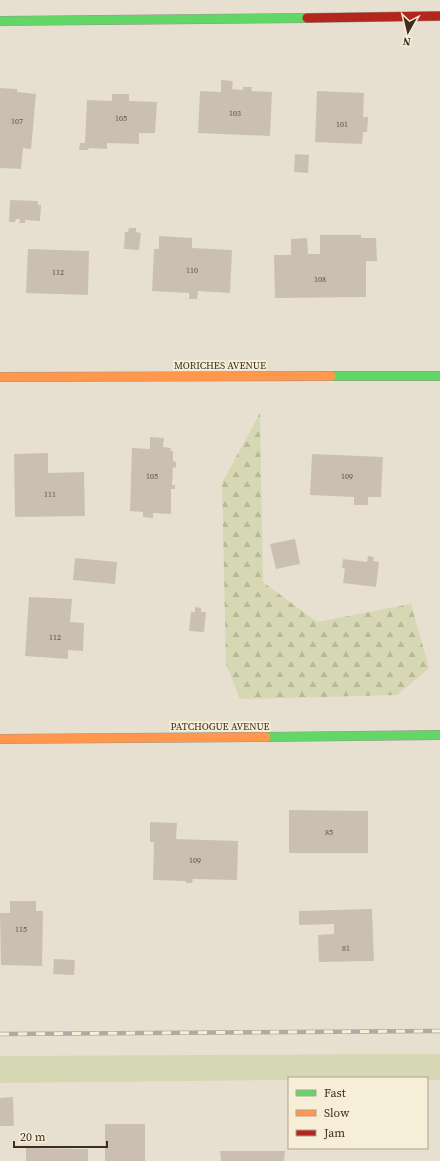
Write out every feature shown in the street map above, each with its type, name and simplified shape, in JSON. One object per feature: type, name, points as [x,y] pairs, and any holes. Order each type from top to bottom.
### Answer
[{"type":"street","points":[[0,21],[440,16]]},
{"type":"street","name":"MORICHES AVENUE","points":[[0,377],[440,376]]},
{"type":"street","name":"PATCHOGUE AVENUE","points":[[0,739],[440,735]]},
{"type":"green space","points":[[260,413],[263,582],[317,622],[411,604],[429,668],[397,695],[240,699],[226,664],[222,483]]},
{"type":"green space","points":[[440,1054],[440,1080],[428,1080],[428,1077],[288,1077],[288,1080],[0,1083],[0,1056]]},
{"type":"building","points":[[221,80],[233,81],[232,89],[243,90],[243,87],[252,87],[251,91],[272,92],[270,136],[198,133],[200,91],[221,92]]},
{"type":"building","points":[[0,88],[17,89],[17,92],[36,94],[31,149],[23,148],[21,169],[0,168]]},
{"type":"building","points":[[317,91],[364,93],[363,117],[368,117],[367,132],[363,132],[362,144],[315,142]]},
{"type":"building","points":[[112,94],[129,94],[129,101],[157,102],[155,133],[139,133],[139,144],[107,143],[107,149],[89,148],[88,150],[79,150],[80,143],[85,143],[87,100],[112,101]]},
{"type":"building","points":[[295,154],[309,155],[308,173],[294,172]]},
{"type":"building","points":[[10,200],[38,201],[38,205],[41,205],[40,221],[25,220],[25,223],[19,223],[20,219],[16,219],[15,222],[9,222]]},
{"type":"building","points":[[129,228],[136,228],[136,232],[141,233],[139,250],[124,249],[125,232],[128,232]]},
{"type":"building","points":[[320,235],[361,235],[361,238],[376,238],[377,261],[366,261],[366,297],[275,298],[274,255],[291,255],[291,239],[307,238],[308,254],[320,254]]},
{"type":"building","points":[[159,236],[192,238],[192,248],[232,250],[230,293],[198,291],[197,299],[189,299],[189,293],[152,291],[154,249],[159,249]]},
{"type":"building","points":[[28,249],[89,251],[88,295],[26,293]]},
{"type":"building","points":[[150,437],[164,438],[163,447],[171,448],[170,451],[173,451],[173,461],[176,462],[176,468],[173,467],[172,485],[175,485],[175,489],[171,489],[171,514],[153,513],[153,518],[143,517],[143,512],[130,511],[132,448],[150,449]]},
{"type":"building","points":[[48,453],[48,473],[84,472],[85,516],[15,517],[14,454]]},
{"type":"building","points":[[312,454],[383,457],[381,497],[368,497],[368,505],[354,505],[354,497],[310,495]]},
{"type":"building","points":[[295,539],[300,564],[276,569],[270,544]]},
{"type":"building","points":[[368,556],[374,557],[373,561],[379,562],[376,587],[343,583],[345,569],[342,568],[343,559],[367,562]]},
{"type":"building","points":[[75,558],[117,562],[115,584],[73,580]]},
{"type":"building","points":[[29,597],[72,599],[70,622],[84,623],[83,651],[68,650],[68,659],[25,656]]},
{"type":"building","points":[[195,607],[201,608],[201,612],[206,612],[204,632],[189,631],[191,612],[195,612]]},
{"type":"building","points":[[289,810],[368,811],[368,853],[289,853]]},
{"type":"building","points":[[150,822],[177,823],[176,839],[238,841],[237,880],[193,879],[192,883],[186,883],[186,881],[153,880],[154,842],[150,842]]},
{"type":"building","points":[[10,901],[36,901],[36,911],[43,911],[42,966],[1,965],[0,913],[10,913]]},
{"type":"building","points":[[372,909],[374,961],[319,962],[318,935],[334,934],[334,924],[299,925],[299,911]]},
{"type":"building","points":[[54,959],[75,960],[74,975],[53,974]]},
{"type":"building","points":[[13,1097],[14,1126],[0,1126],[0,1098]]},
{"type":"building","points":[[105,1124],[145,1124],[145,1161],[105,1161]]},
{"type":"building","points":[[26,1148],[88,1149],[88,1161],[26,1161]]},
{"type":"building","points":[[220,1151],[285,1151],[284,1161],[221,1161]]},
{"type":"railway","points":[[0,1034],[440,1031]]},
{"type":"traffic: fast","points":[[0,21],[307,18]]},
{"type":"traffic: fast","points":[[331,376],[440,376]]},
{"type":"traffic: fast","points":[[266,737],[440,735]]},
{"type":"traffic: slow","points":[[0,377],[331,376]]},
{"type":"traffic: slow","points":[[0,739],[266,737]]},
{"type":"traffic: jam","points":[[307,18],[440,16]]}]
